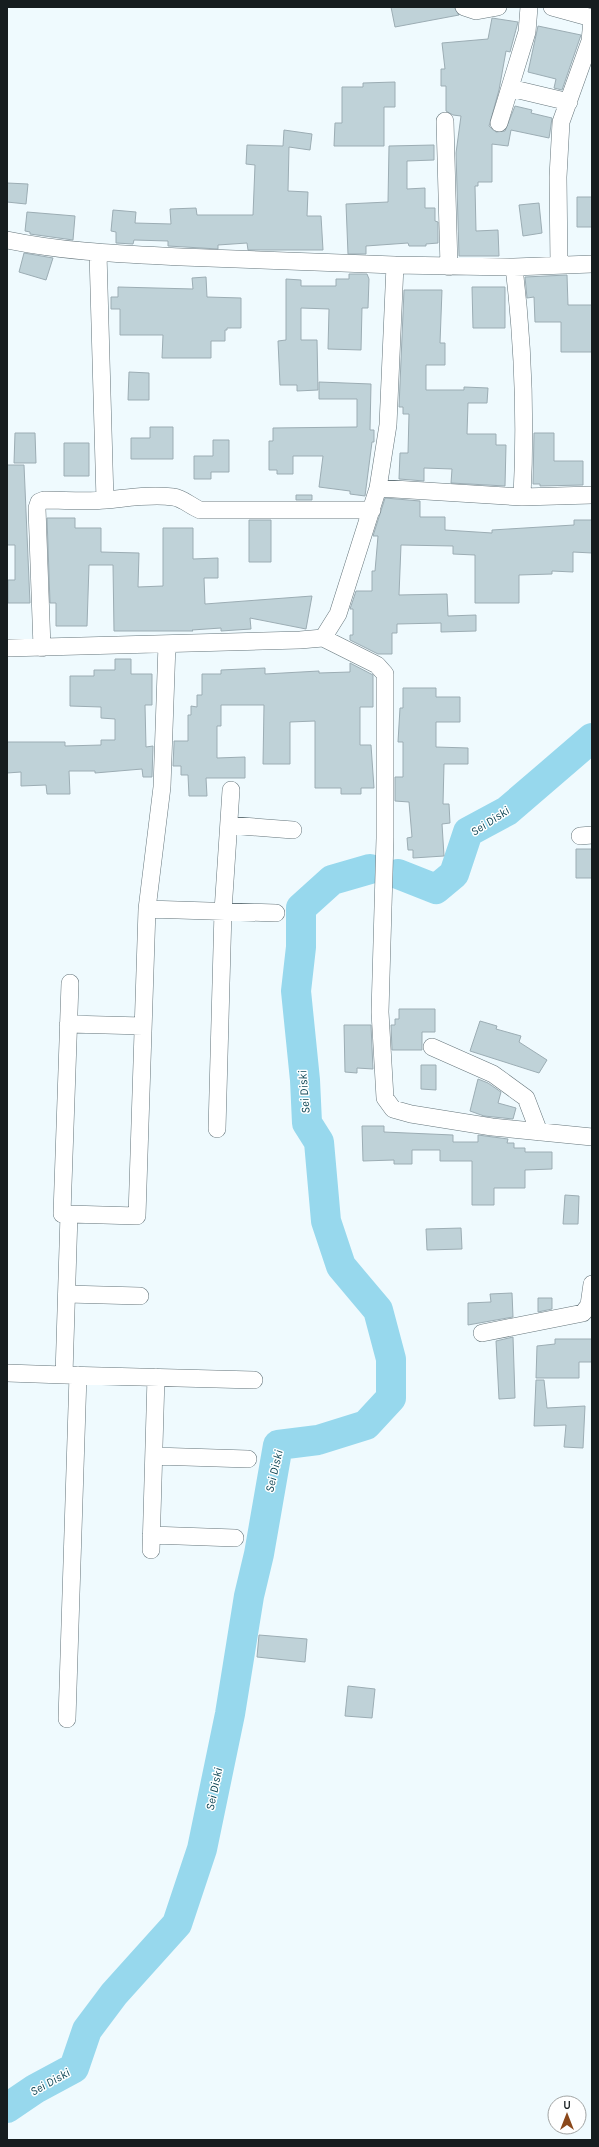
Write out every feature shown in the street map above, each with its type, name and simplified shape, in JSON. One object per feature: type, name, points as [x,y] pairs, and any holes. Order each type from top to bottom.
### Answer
[{"type":"street","points":[[464,7],[476,11],[498,7]]},
{"type":"street","points":[[499,123],[527,32],[529,7]]},
{"type":"street","points":[[552,7],[592,19],[586,71],[569,102],[561,122],[558,177],[559,265]]},
{"type":"street","points":[[510,88],[569,102]]},
{"type":"street","points":[[445,121],[449,267]]},
{"type":"street","points":[[7,240],[47,248],[98,253],[291,262],[449,267],[514,267],[592,264]]},
{"type":"street","points":[[98,253],[105,500]]},
{"type":"street","points":[[323,638],[338,614],[378,488],[388,425],[395,265]]},
{"type":"street","points":[[514,267],[521,325],[524,445],[522,497]]},
{"type":"street","points":[[378,488],[522,497],[592,495]]},
{"type":"street","points":[[42,648],[37,508],[39,502],[105,500],[138,496],[174,497],[182,499],[191,507],[200,510],[372,510]]},
{"type":"street","points":[[7,648],[300,640],[323,638],[377,665],[385,674],[385,838],[380,1012],[385,1098],[394,1109],[411,1114],[492,1127],[592,1137]]},
{"type":"street","points":[[70,983],[62,1214],[137,1216],[147,909],[162,787],[167,644]]},
{"type":"street","points":[[217,1129],[223,911],[231,790]]},
{"type":"street","points":[[229,825],[293,830]]},
{"type":"street","points":[[147,909],[276,913]]},
{"type":"street","points":[[68,1024],[143,1026]]},
{"type":"street","points":[[432,1047],[493,1074],[526,1098],[539,1132]]},
{"type":"street","points":[[67,1718],[71,1375],[66,1294],[69,1214]]},
{"type":"street","points":[[482,1333],[584,1313],[589,1305],[592,1284]]},
{"type":"street","points":[[66,1294],[140,1296]]},
{"type":"street","points":[[7,1373],[254,1380]]},
{"type":"street","points":[[156,1377],[151,1542],[235,1538]]},
{"type":"street","points":[[154,1456],[248,1459]]},
{"type":"building","points":[[391,7],[454,7],[459,15],[395,27]]},
{"type":"building","points":[[492,18],[518,22],[510,52],[506,51],[499,90],[489,126],[496,132],[505,131],[515,106],[532,110],[531,113],[552,118],[549,138],[511,130],[508,146],[492,144],[492,182],[478,182],[478,186],[475,186],[476,231],[498,230],[499,256],[459,256],[456,153],[461,116],[453,115],[446,111],[446,86],[441,86],[441,69],[445,69],[442,43],[488,39]]},
{"type":"building","points":[[538,26],[581,35],[562,90],[554,88],[556,79],[528,72]]},
{"type":"building","points":[[395,82],[395,107],[384,107],[384,146],[334,146],[335,123],[342,123],[342,87],[363,87],[363,83]]},
{"type":"building","points":[[284,130],[312,134],[310,150],[289,147],[288,191],[308,192],[307,216],[321,216],[323,250],[248,250],[247,243],[218,245],[218,249],[168,246],[168,241],[134,240],[133,244],[116,243],[116,232],[111,231],[113,210],[136,212],[135,223],[171,224],[170,209],[196,208],[197,215],[253,215],[255,165],[246,164],[247,145],[283,146]]},
{"type":"building","points":[[434,145],[434,160],[407,161],[407,189],[425,188],[425,208],[435,208],[435,221],[438,222],[438,243],[426,244],[426,246],[409,246],[408,243],[366,246],[366,254],[348,254],[346,204],[388,202],[389,146]]},
{"type":"building","points":[[7,183],[28,184],[26,204],[7,202]]},
{"type":"building","points":[[577,197],[592,197],[592,227],[577,227]]},
{"type":"building","points":[[539,203],[542,233],[523,236],[519,205]]},
{"type":"building","points":[[27,212],[75,216],[73,240],[30,234],[30,232],[25,231]]},
{"type":"building","points":[[24,253],[53,258],[46,280],[19,272]]},
{"type":"building","points":[[349,274],[367,274],[369,279],[368,308],[362,308],[361,350],[328,349],[329,309],[301,308],[301,340],[317,340],[318,390],[297,391],[297,385],[280,385],[278,341],[286,340],[286,279],[301,280],[301,286],[336,286],[336,279],[349,279]]},
{"type":"building","points":[[567,275],[568,305],[592,305],[592,352],[561,352],[561,322],[535,322],[534,297],[527,298],[525,277]]},
{"type":"building","points":[[206,277],[207,297],[241,298],[241,328],[227,328],[227,330],[225,330],[225,341],[211,341],[211,358],[162,358],[163,335],[120,335],[120,309],[111,309],[111,297],[118,297],[118,287],[193,289],[192,278]]},
{"type":"building","points":[[472,287],[505,287],[505,328],[473,328]]},
{"type":"building","points":[[404,290],[442,290],[440,343],[445,343],[445,365],[426,365],[426,390],[464,390],[464,387],[488,388],[487,403],[468,403],[467,434],[496,434],[496,445],[506,445],[505,486],[451,483],[452,469],[424,468],[424,481],[399,479],[400,453],[408,453],[409,414],[403,414],[403,407],[399,407]]},
{"type":"building","points":[[129,372],[149,373],[149,400],[128,400]]},
{"type":"building","points":[[319,382],[371,384],[370,430],[374,430],[374,442],[372,442],[365,496],[350,494],[350,491],[319,487],[323,456],[293,456],[293,474],[277,474],[277,470],[269,470],[269,441],[273,441],[273,428],[357,427],[357,399],[319,399]]},
{"type":"building","points":[[150,427],[173,427],[173,459],[131,459],[131,438],[150,438]]},
{"type":"building","points":[[15,433],[35,433],[36,463],[14,463]]},
{"type":"building","points":[[534,433],[554,433],[554,461],[583,461],[583,485],[540,486],[540,484],[533,484]]},
{"type":"building","points":[[213,440],[229,440],[229,472],[211,472],[211,479],[194,479],[194,456],[213,456]]},
{"type":"building","points":[[64,443],[89,443],[89,476],[64,476]]},
{"type":"building","points":[[7,465],[24,465],[30,603],[8,603],[8,580],[15,580],[15,545],[7,545]]},
{"type":"building","points":[[296,495],[312,495],[312,500],[296,500]]},
{"type":"building","points":[[385,498],[420,501],[420,517],[445,517],[445,530],[492,533],[492,530],[574,525],[574,520],[592,520],[592,553],[573,552],[573,572],[552,571],[552,574],[519,575],[519,603],[475,603],[475,555],[453,554],[453,546],[401,545],[399,595],[447,594],[448,616],[476,615],[476,631],[441,632],[441,623],[397,624],[397,633],[392,633],[392,654],[378,654],[350,640],[350,635],[353,635],[353,609],[350,609],[356,591],[372,591],[372,571],[375,571],[378,536],[373,536]]},
{"type":"building","points":[[47,518],[75,518],[75,528],[101,528],[101,552],[139,553],[138,587],[163,586],[163,528],[193,528],[193,559],[218,558],[218,578],[204,578],[205,604],[312,596],[306,629],[250,618],[251,629],[221,631],[221,628],[192,630],[193,631],[114,631],[113,565],[89,565],[87,626],[56,626],[56,603],[50,603]]},
{"type":"building","points":[[249,520],[271,520],[271,562],[249,562]]},
{"type":"building","points":[[115,659],[131,659],[131,674],[152,674],[152,705],[145,705],[146,747],[153,746],[152,777],[143,777],[142,769],[95,773],[95,771],[69,771],[70,794],[47,794],[46,785],[21,786],[21,772],[7,773],[7,742],[65,742],[65,746],[101,745],[101,740],[115,740],[115,719],[101,718],[101,707],[70,706],[70,676],[94,676],[94,670],[115,670]]},
{"type":"building","points":[[350,663],[373,675],[373,707],[360,707],[360,745],[371,745],[374,788],[361,788],[361,794],[341,794],[341,788],[315,788],[315,721],[290,722],[290,764],[263,764],[264,705],[221,705],[221,726],[217,726],[217,758],[245,757],[245,778],[206,778],[207,796],[189,796],[188,775],[181,775],[181,766],[173,766],[174,741],[188,741],[188,715],[191,715],[191,706],[197,707],[197,695],[202,695],[202,674],[221,674],[221,670],[265,668],[265,674],[319,671],[319,673],[350,672]]},
{"type":"building","points":[[403,688],[436,688],[436,697],[460,697],[460,722],[436,722],[436,747],[468,748],[468,764],[444,764],[443,804],[449,804],[450,823],[442,824],[444,856],[413,858],[413,850],[408,850],[407,838],[412,837],[409,802],[395,801],[395,777],[403,777],[403,742],[398,742],[400,708],[403,708]]},
{"type":"building","points":[[576,849],[592,849],[592,878],[576,878]]},
{"type":"building","points":[[399,1009],[435,1009],[435,1032],[422,1032],[422,1050],[392,1050],[391,1025],[395,1025],[395,1019],[399,1019]]},
{"type":"building","points":[[480,1021],[497,1026],[496,1029],[521,1036],[519,1042],[547,1060],[539,1073],[470,1051]]},
{"type":"building","points":[[344,1025],[371,1025],[373,1069],[357,1068],[357,1073],[345,1072]]},
{"type":"building","points":[[421,1065],[436,1065],[436,1090],[421,1089]]},
{"type":"building","points":[[478,1079],[488,1083],[501,1092],[498,1103],[516,1108],[513,1119],[484,1116],[470,1111]]},
{"type":"building","points":[[362,1126],[384,1126],[384,1132],[453,1135],[453,1142],[478,1142],[478,1135],[508,1139],[507,1143],[514,1143],[514,1148],[525,1148],[525,1152],[552,1152],[552,1169],[525,1170],[525,1188],[494,1188],[494,1205],[472,1205],[472,1161],[440,1161],[440,1150],[412,1150],[412,1164],[394,1164],[394,1160],[363,1161]]},
{"type":"building","points":[[565,1195],[579,1196],[578,1224],[563,1224]]},
{"type":"building","points":[[461,1228],[462,1249],[427,1250],[426,1229]]},
{"type":"building","points":[[512,1293],[513,1317],[468,1325],[468,1303],[491,1302],[490,1294]]},
{"type":"building","points":[[538,1298],[552,1298],[552,1309],[538,1312]]},
{"type":"building","points":[[513,1337],[515,1398],[499,1399],[496,1341]]},
{"type":"building","points":[[555,1339],[592,1339],[592,1362],[579,1362],[579,1378],[536,1378],[537,1346],[555,1344]]},
{"type":"building","points":[[536,1380],[544,1380],[547,1408],[585,1406],[583,1448],[564,1447],[566,1425],[534,1426]]},
{"type":"building","points":[[259,1635],[307,1639],[305,1662],[257,1657]]},
{"type":"building","points":[[348,1686],[375,1689],[372,1718],[345,1716]]},
{"type":"waterway","name":"Sei Diski","points":[[398,874],[436,889],[454,874],[468,832],[507,811],[592,738]]},
{"type":"waterway","name":"Sei Diski","points":[[7,2108],[35,2089],[74,2068],[87,2030],[114,1994],[177,1924],[202,1849],[230,1714],[249,1596],[259,1554],[278,1445],[318,1440],[366,1425],[391,1398],[391,1359],[378,1310],[341,1266],[326,1221],[319,1142],[307,1123],[305,1080],[296,991],[301,947],[301,908],[332,880],[370,869]]}]
